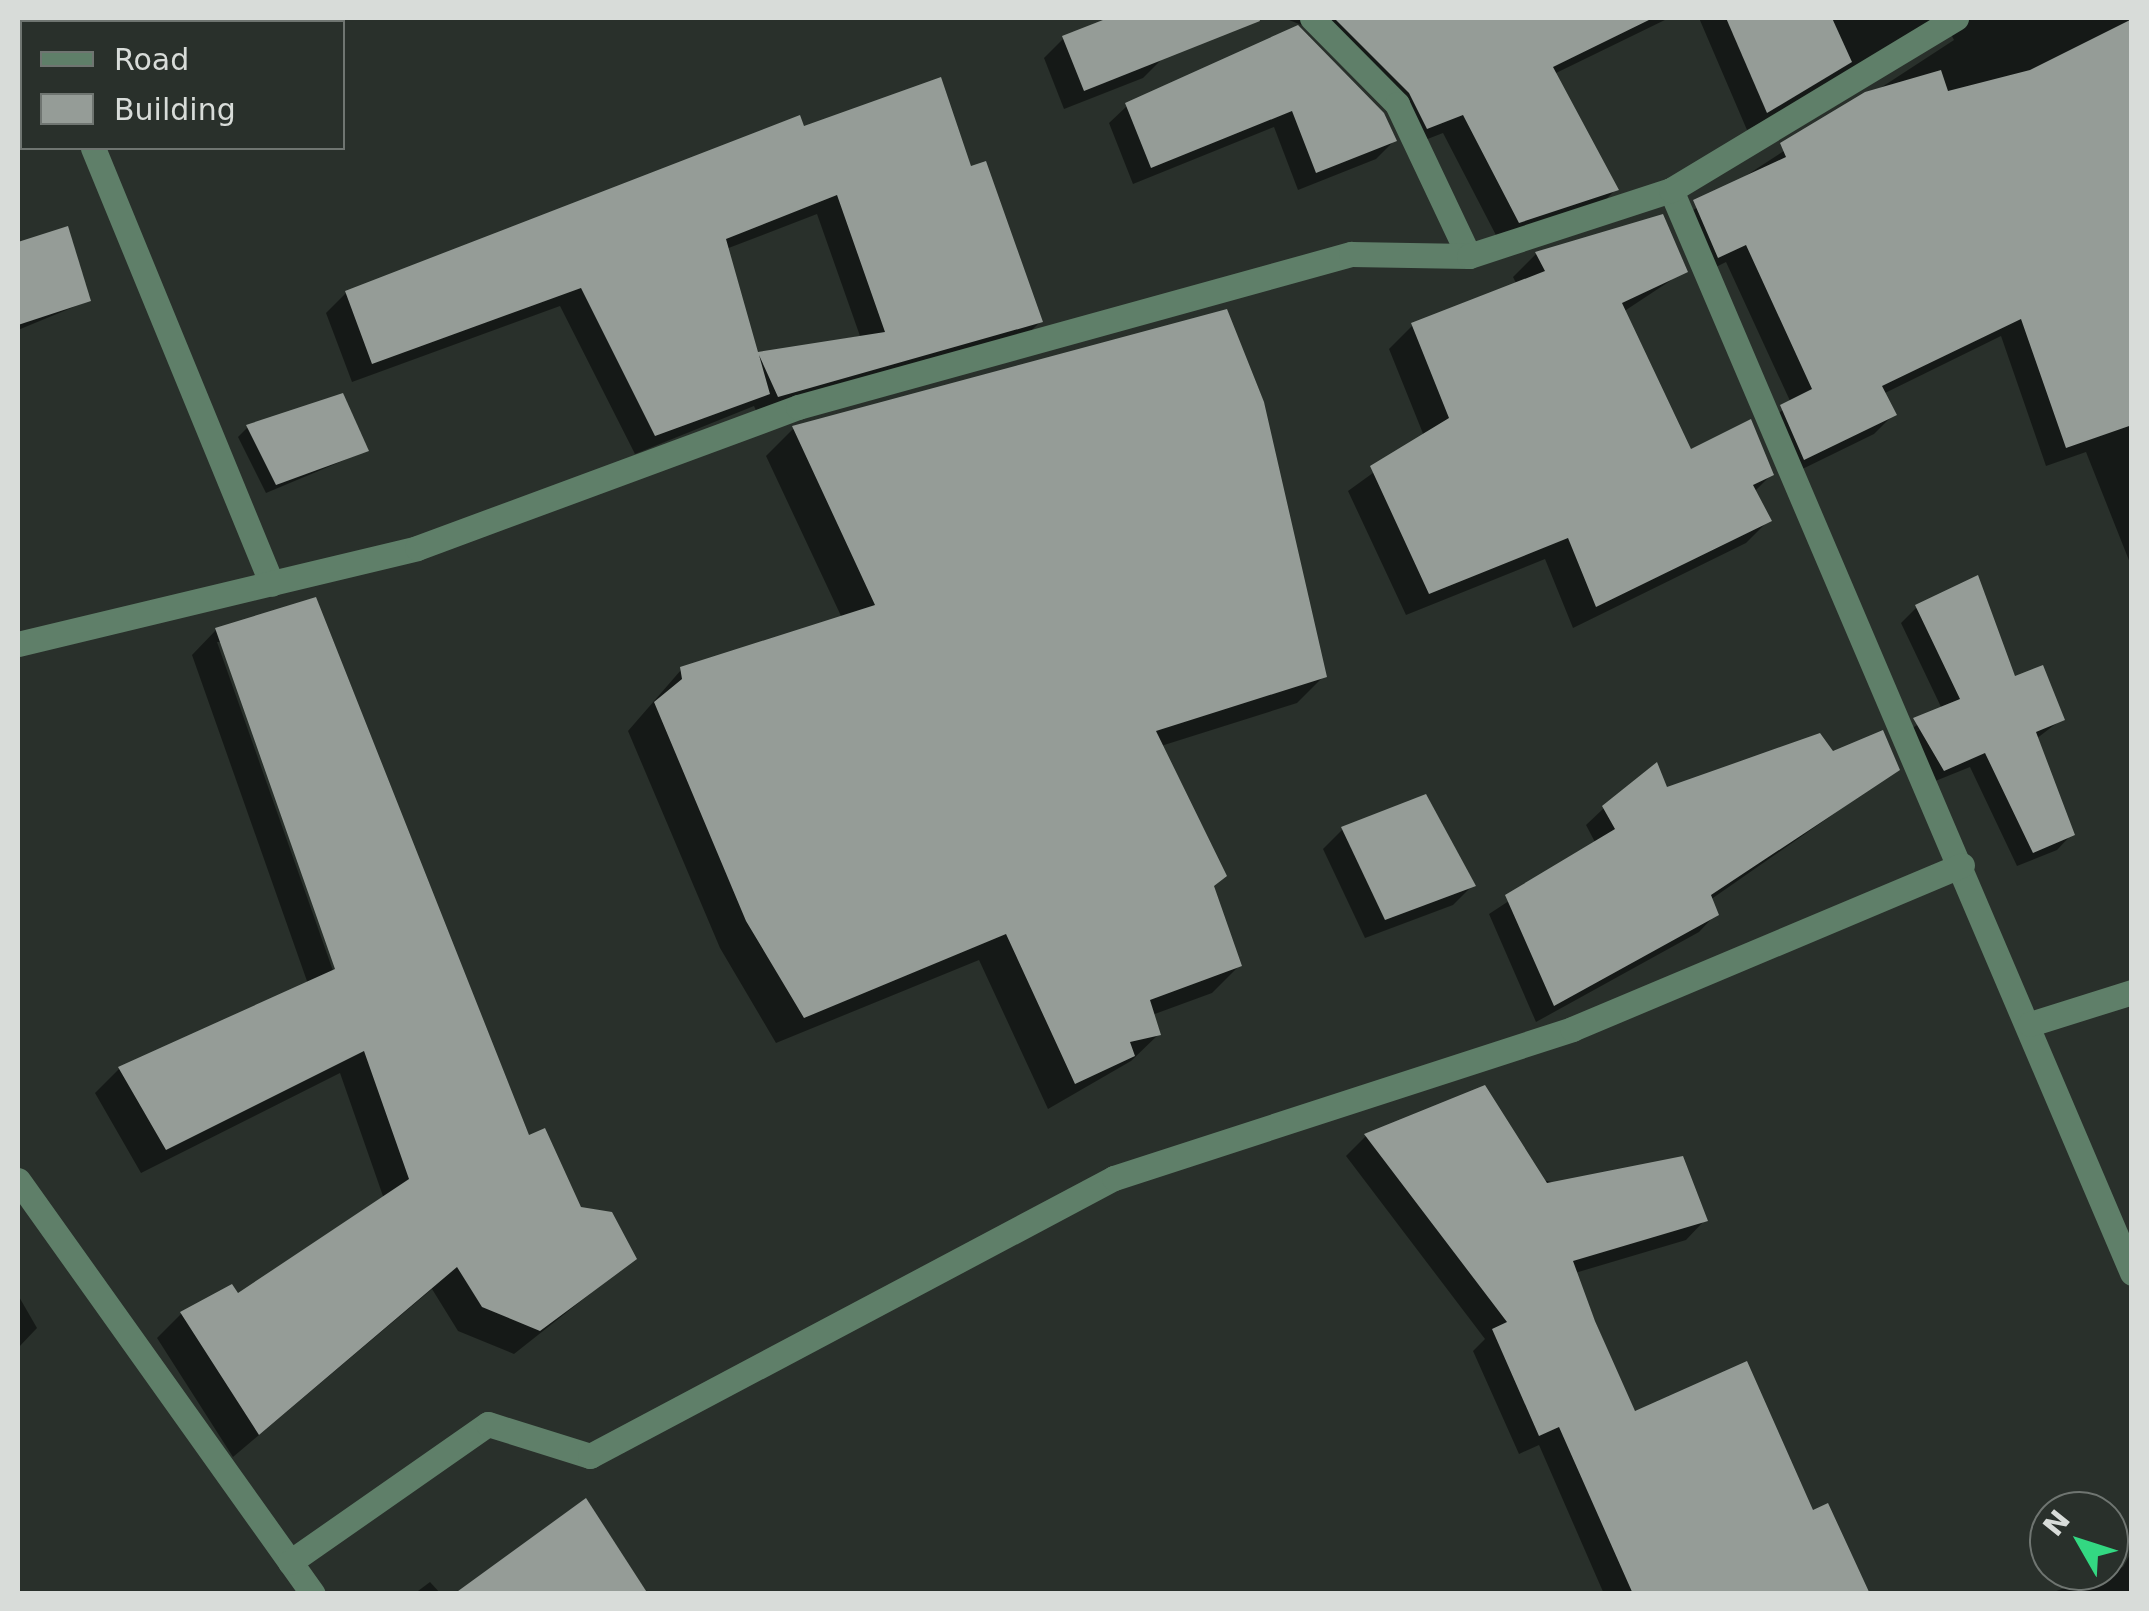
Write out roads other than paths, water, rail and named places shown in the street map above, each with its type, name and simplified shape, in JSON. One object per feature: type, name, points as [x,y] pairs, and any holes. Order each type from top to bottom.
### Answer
[{"type":"street","points":[[1312,18],[1397,104],[1469,256]]},
{"type":"street","points":[[18,644],[417,548],[798,407],[1351,254],[1469,256],[1672,190],[1956,18]]},
{"type":"street","points":[[94,150],[272,584]]},
{"type":"street","points":[[1672,190],[2030,1024],[2132,1273]]},
{"type":"street","points":[[290,1562],[488,1424],[590,1456],[1114,1178],[1572,1028],[1962,865]]},
{"type":"street","points":[[2030,1024],[2132,992]]},
{"type":"street","points":[[18,1180],[313,1594]]}]
